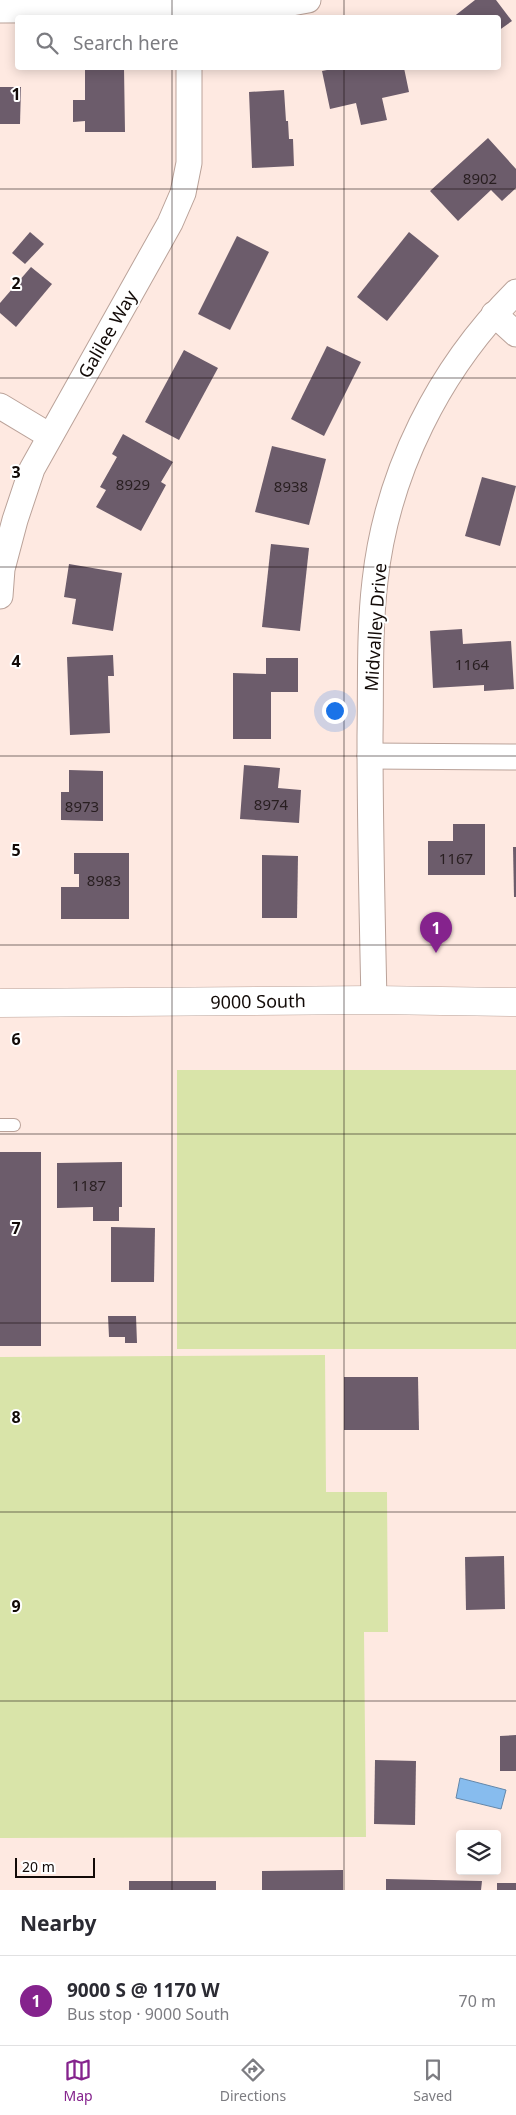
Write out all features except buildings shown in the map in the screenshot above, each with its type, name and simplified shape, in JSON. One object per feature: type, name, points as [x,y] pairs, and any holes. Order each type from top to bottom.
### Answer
[{"type":"main road","name":"9000 South","points":[[0,1003],[374,1000],[516,1002]]},
{"type":"street","points":[[0,10],[189,13],[259,9],[308,0]]},
{"type":"street","name":"Galilee Way","points":[[0,596],[2,569],[14,520],[32,469],[170,223],[183,193],[189,163],[189,70]]},
{"type":"street","name":"Midvalley Drive","points":[[374,1000],[370,756],[371,641],[375,581],[386,518],[408,452],[445,378],[494,314],[516,292]]},
{"type":"street","points":[[494,314],[516,334]]},
{"type":"street","points":[[0,406],[50,436]]},
{"type":"street","points":[[370,756],[516,757]]},
{"type":"lane","points":[[0,1125],[14,1125]]},
{"type":"green space","points":[[177,1070],[516,1070],[516,1349],[177,1349]]},
{"type":"green space","points":[[325,1355],[326,1492],[387,1492],[388,1632],[364,1632],[366,1837],[0,1838],[0,1357]]},
{"type":"water","points":[[460,1778],[506,1790],[501,1809],[456,1798]]},
{"type":"place","name":"9000 S @ 1170 W","points":[[436,953]]}]
